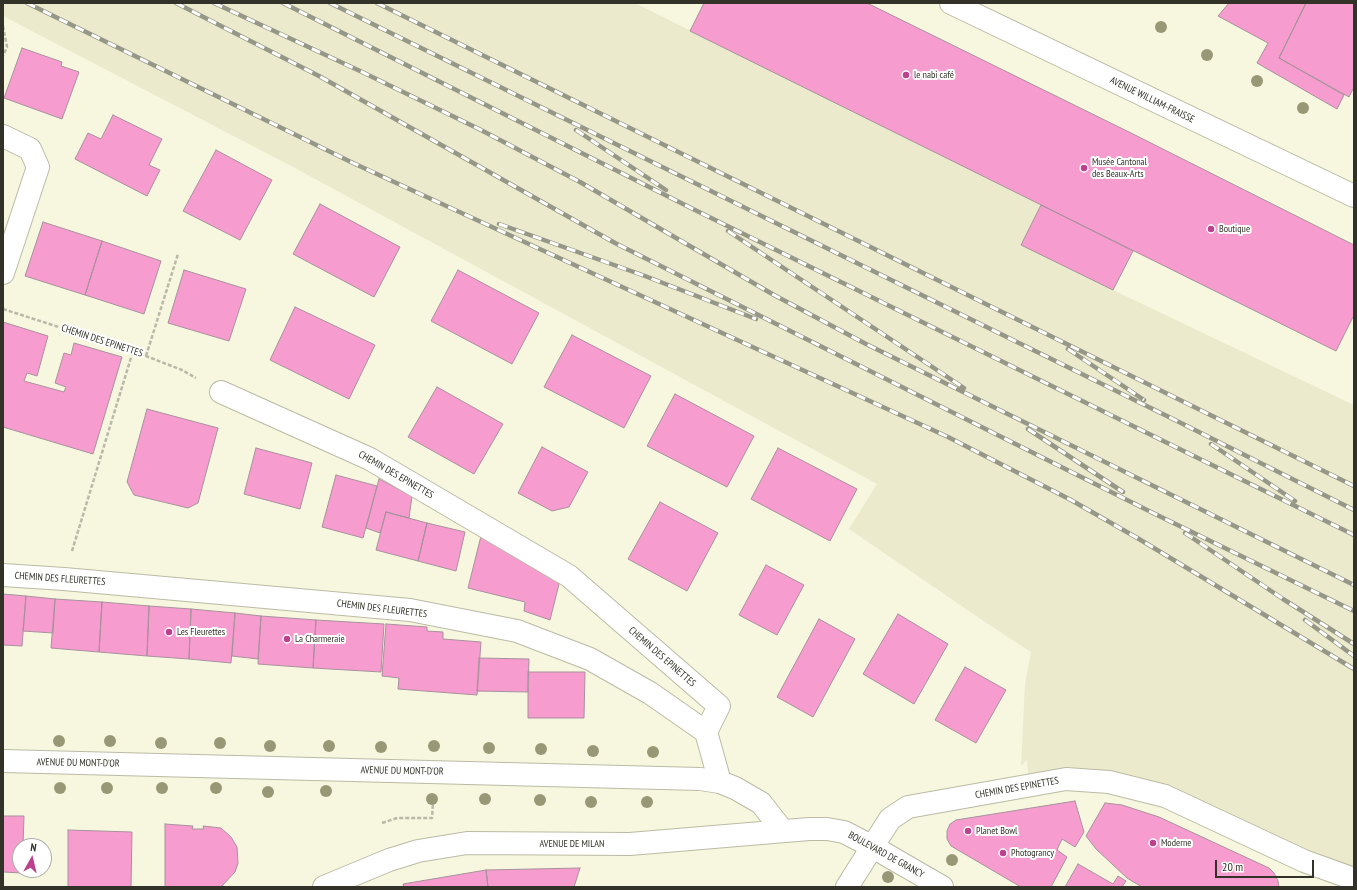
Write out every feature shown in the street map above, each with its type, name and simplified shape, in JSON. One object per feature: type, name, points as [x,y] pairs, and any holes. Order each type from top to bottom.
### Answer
[{"type":"street","name":"AVENUE WILLIAM-FRAISSE","points":[[951,3],[1354,196]]},
{"type":"street","points":[[3,136],[30,149],[38,167],[3,273]]},
{"type":"street","name":"CHEMIN DES EPINETTES","points":[[221,392],[370,459],[569,576],[719,706],[706,732]]},
{"type":"street","name":"CHEMIN DES FLEURETTES","points":[[3,575],[64,579],[410,610],[517,631],[590,659],[650,693],[706,732]]},
{"type":"street","points":[[706,732],[720,782]]},
{"type":"street","name":"AVENUE DU MONT-D'OR","points":[[3,762],[700,779],[720,782],[735,788],[761,803],[782,830]]},
{"type":"street","name":"CHEMIN DES EPINETTES","points":[[847,887],[874,847],[890,819],[908,806],[1066,779],[1109,782],[1165,796],[1304,860],[1354,878]]},
{"type":"street","name":"AVENUE DE MILAN","points":[[324,887],[389,860],[418,851],[466,843],[630,844],[782,830],[827,829]]},
{"type":"street","name":"BOULEVARD DE GRANCY","points":[[827,829],[844,832],[874,847],[942,887]]},
{"type":"path","points":[[3,26],[7,47],[3,56]]},
{"type":"path","points":[[146,356],[178,254]]},
{"type":"path","name":"CHEMIN DES EPINETTES","points":[[3,309],[133,350],[182,370],[221,392]]},
{"type":"path","points":[[64,579],[133,350]]},
{"type":"path","points":[[382,823],[397,818],[432,818],[433,802]]},
{"type":"shaded area","points":[[3,3],[635,3],[1041,205],[1021,245],[1354,405],[1354,879],[1165,796],[1029,786],[1027,760],[1021,766],[1025,684],[1031,652],[849,529],[877,484],[293,167],[3,16]]},
{"type":"building","name":"Musée Cantonal des Beaux-Arts","points":[[704,3],[867,3],[1354,245],[1354,315],[1336,351],[690,31]]},
{"type":"building","points":[[1229,3],[1306,3],[1279,58],[1344,95],[1337,109],[1257,63],[1268,43],[1218,16]]},
{"type":"building","points":[[1306,3],[1354,3],[1354,87],[1349,97],[1279,58]]},
{"type":"building","points":[[22,48],[62,62],[61,66],[79,72],[62,119],[4,98]]},
{"type":"building","points":[[113,115],[162,139],[149,165],[160,170],[147,196],[75,159],[88,133],[101,139]]},
{"type":"building","points":[[216,150],[272,180],[240,240],[183,211]]},
{"type":"building","points":[[320,204],[400,247],[374,297],[293,254]]},
{"type":"building","points":[[1041,205],[1133,251],[1113,290],[1021,245]]},
{"type":"building","points":[[43,222],[102,241],[85,295],[25,276]]},
{"type":"building","points":[[102,241],[161,261],[144,314],[85,295]]},
{"type":"building","points":[[184,270],[246,289],[229,341],[168,323]]},
{"type":"building","points":[[458,270],[539,313],[512,364],[431,321]]},
{"type":"building","points":[[295,307],[375,345],[349,399],[270,360]]},
{"type":"building","points":[[3,322],[48,336],[37,376],[27,373],[24,381],[64,392],[66,387],[55,383],[64,353],[71,355],[74,343],[122,357],[93,454],[3,427]]},
{"type":"building","points":[[572,335],[651,376],[624,428],[544,387]]},
{"type":"building","points":[[437,387],[503,424],[474,474],[408,437]]},
{"type":"building","points":[[675,394],[754,436],[727,487],[647,446]]},
{"type":"building","points":[[147,409],[218,428],[198,503],[188,508],[134,495],[127,482]]},
{"type":"building","points":[[542,447],[588,472],[569,507],[552,511],[518,493]]},
{"type":"building","points":[[256,448],[312,463],[300,509],[244,494]]},
{"type":"building","points":[[778,448],[857,489],[830,541],[751,499]]},
{"type":"building","points":[[336,475],[377,486],[363,538],[322,527]]},
{"type":"building","points":[[379,479],[412,496],[409,518],[386,512],[380,533],[366,528]]},
{"type":"building","points":[[660,502],[718,533],[687,591],[628,559]]},
{"type":"building","points":[[386,512],[427,523],[418,561],[376,550]]},
{"type":"building","points":[[427,523],[465,532],[456,571],[418,561]]},
{"type":"building","points":[[481,536],[561,576],[550,620],[524,611],[525,602],[468,588]]},
{"type":"building","points":[[766,565],[804,585],[777,635],[739,615]]},
{"type":"building","points":[[3,594],[26,596],[22,646],[3,645]]},
{"type":"building","points":[[26,596],[55,599],[53,633],[23,631]]},
{"type":"building","points":[[55,599],[102,602],[99,652],[51,648]]},
{"type":"building","points":[[102,602],[149,606],[147,656],[99,652]]},
{"type":"building","name":"Les Fleurettes","points":[[149,606],[191,609],[189,659],[147,656]]},
{"type":"building","points":[[191,609],[235,613],[231,663],[189,659]]},
{"type":"building","points":[[235,613],[261,616],[258,659],[232,656]]},
{"type":"building","points":[[898,614],[948,644],[914,704],[863,674]]},
{"type":"building","name":"La Charmeraie","points":[[261,616],[316,620],[313,668],[258,664]]},
{"type":"building","points":[[819,619],[855,639],[813,717],[777,697]]},
{"type":"building","points":[[316,620],[384,624],[381,672],[313,668]]},
{"type":"building","points":[[386,624],[427,627],[427,631],[443,632],[443,639],[481,642],[477,695],[398,689],[399,678],[382,676]]},
{"type":"building","points":[[479,658],[529,659],[528,692],[477,691]]},
{"type":"building","points":[[965,667],[1006,690],[976,743],[935,720]]},
{"type":"building","points":[[528,672],[585,672],[584,718],[528,718]]},
{"type":"building","points":[[1075,801],[1084,832],[1075,847],[1062,839],[1057,850],[1067,857],[1051,887],[1021,887],[951,846],[947,839],[947,831],[950,824],[956,820]]},
{"type":"building","name":"Moderne","points":[[1105,803],[1122,805],[1159,817],[1269,868],[1274,873],[1279,887],[1142,887],[1127,878],[1096,849],[1086,836]]},
{"type":"building","points":[[3,816],[24,816],[23,838],[12,838],[12,872],[3,872]]},
{"type":"building","points":[[165,824],[193,826],[192,829],[204,829],[203,826],[221,828],[231,837],[237,847],[238,863],[235,872],[221,887],[165,887]]},
{"type":"building","points":[[68,830],[132,832],[131,887],[68,887]]},
{"type":"building","points":[[1078,864],[1113,884],[1118,876],[1126,881],[1122,887],[1065,887]]},
{"type":"building","points":[[580,868],[574,887],[488,887],[486,870]]},
{"type":"building","points":[[486,870],[488,887],[404,887],[403,884]]},
{"type":"railway","points":[[27,3],[353,163],[948,437],[1071,500],[1139,539],[1354,669]]},
{"type":"railway","points":[[176,3],[319,76],[615,243],[1153,513],[1354,611]]},
{"type":"railway","points":[[214,3],[360,71],[479,129],[580,182],[774,295],[866,344],[1354,585]]},
{"type":"railway","points":[[283,3],[697,211],[1354,535]]},
{"type":"railway","points":[[330,3],[1175,420],[1354,510]]},
{"type":"railway","points":[[377,3],[1354,486]]},
{"type":"railway","points":[[576,130],[666,190]]},
{"type":"railway","points":[[499,224],[645,276],[756,319]]},
{"type":"railway","points":[[728,231],[964,388]]},
{"type":"railway","points":[[1068,349],[1144,400]]},
{"type":"railway","points":[[1028,429],[1123,492]]},
{"type":"railway","points":[[1211,444],[1295,501]]},
{"type":"railway","points":[[1185,533],[1283,599],[1354,644]]},
{"type":"railway","points":[[1305,620],[1354,656]]},
{"type":"place","name":"le nabi café","points":[[906,75]]},
{"type":"place","name":"Musée Cantonal des Beaux-Arts","points":[[1084,168]]},
{"type":"place","name":"Boutique","points":[[1211,229]]},
{"type":"place","name":"Les Fleurettes","points":[[169,632]]},
{"type":"place","name":"La Charmeraie","points":[[287,639]]},
{"type":"place","name":"Planet Bowl","points":[[968,831]]},
{"type":"place","name":"Moderne","points":[[1153,843]]},
{"type":"place","name":"Photograncy","points":[[1003,853]]}]
